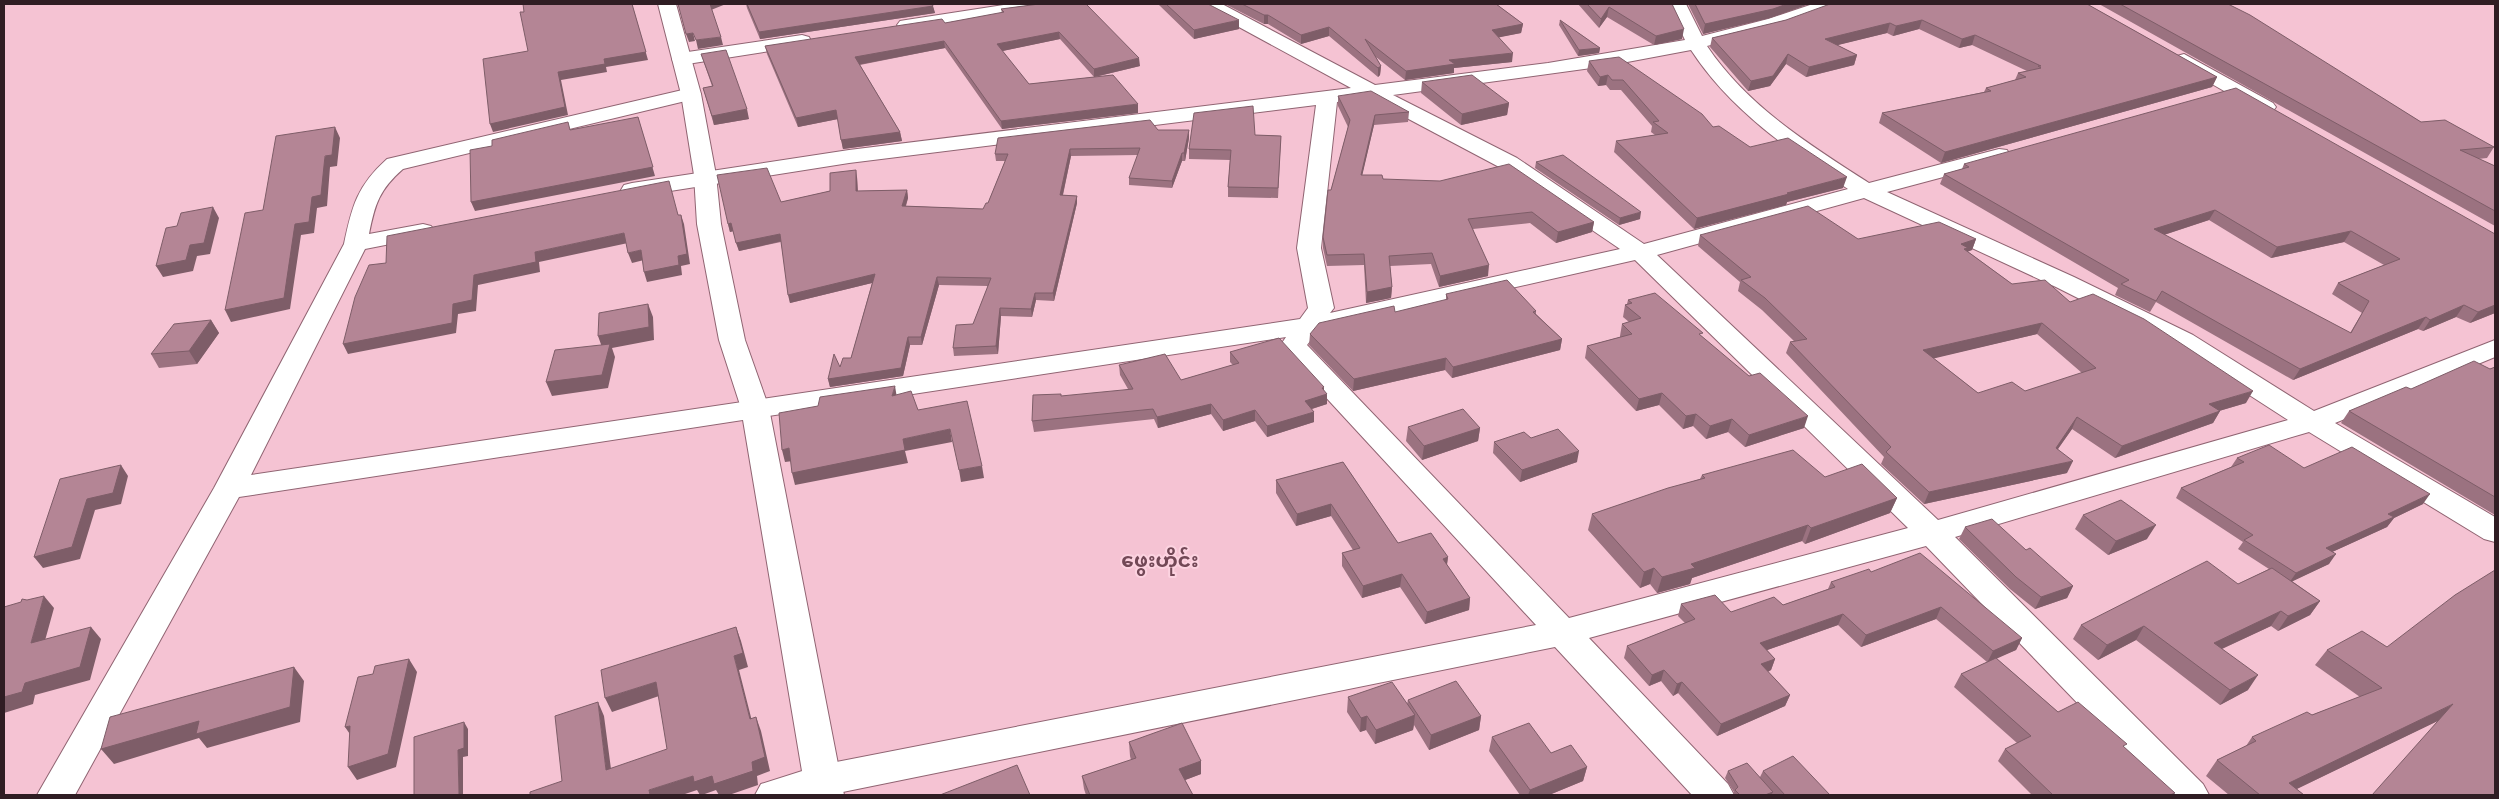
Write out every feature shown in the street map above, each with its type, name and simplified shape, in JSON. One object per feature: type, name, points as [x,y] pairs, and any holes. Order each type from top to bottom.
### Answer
[{"type":"street","points":[[667,4],[692,94],[705,176],[709,224],[732,340],[756,408],[823,788]]},
{"type":"street","points":[[887,28],[1043,4]]},
{"type":"street","points":[[1210,4],[1509,163],[1640,252],[1932,533],[2190,795]]},
{"type":"street","points":[[1677,4],[1696,43],[1716,72],[1756,113],[1803,150],[1868,192],[2065,282],[2184,341],[2312,422],[2495,531]]},
{"type":"street","points":[[608,194],[705,176],[967,141],[1326,99],[1651,54],[1777,24],[1829,4]]},
{"type":"street","points":[[681,59],[818,38]]},
{"type":"street","points":[[2168,51],[2285,118]]},
{"type":"street","points":[[2206,97],[2234,89]]},
{"type":"street","points":[[56,795],[229,488],[356,244],[365,200],[375,181],[395,164],[692,94]]},
{"type":"street","points":[[1326,99],[1309,248],[1321,308],[1293,346],[1715,795]]},
{"type":"street","points":[[229,488],[1307,326],[1640,252],[2019,150]]},
{"type":"street","points":[[356,244],[444,227]]},
{"type":"street","points":[[774,795],[823,788],[1562,633],[1932,533],[2312,422],[2495,348]]},
{"type":"building","points":[[523,4],[632,4],[646,52],[604,59],[605,64],[558,72],[565,107],[490,124],[483,59],[528,51],[520,12],[524,12]]},
{"type":"building","points":[[678,4],[710,4],[721,37],[696,40],[693,33],[686,34]]},
{"type":"building","points":[[747,4],[932,4],[933,6],[759,32]]},
{"type":"building","points":[[1039,4],[1086,4],[1139,58],[1094,69],[1059,32],[997,44],[1029,84],[1113,75],[1138,104],[1001,121],[944,41],[855,57],[900,132],[841,140],[836,110],[796,118],[765,46],[942,19],[945,23],[1004,12],[1001,9]]},
{"type":"building","points":[[1166,4],[1208,4],[1239,20],[1194,30]]},
{"type":"building","points":[[1242,4],[1496,4],[1523,24],[1492,30],[1513,53],[1449,60],[1455,64],[1406,71],[1365,39],[1381,66],[1378,68],[1329,27],[1301,35],[1268,15],[1264,15]]},
{"type":"building","points":[[1587,4],[1672,4],[1684,29],[1656,36],[1609,7],[1601,19]]},
{"type":"building","points":[[1695,4],[1787,4],[1773,9],[1705,24]]},
{"type":"building","points":[[1830,4],[2087,4],[2217,77],[1945,152],[1882,113],[1991,91],[1986,88],[2026,77],[2018,73],[2041,68],[2038,66],[2041,66],[1975,35],[1962,39],[1922,20],[1896,26],[1890,23],[1825,39],[1857,55],[1809,67],[1788,54],[1773,76],[1751,81],[1712,38],[1786,20]]},
{"type":"building","points":[[2120,4],[2228,4],[2250,15],[2421,122],[2445,120],[2494,147],[2460,150],[2495,166],[2495,211]]},
{"type":"building","points":[[1560,20],[1600,48],[1579,50]]},
{"type":"building","points":[[726,50],[747,109],[712,116],[703,88],[713,86],[701,54]]},
{"type":"building","points":[[1619,57],[1702,114],[1713,127],[1719,126],[1750,147],[1788,138],[1847,177],[1697,218],[1616,141],[1668,133],[1653,122],[1659,121],[1623,80],[1612,80],[1608,75],[1600,77],[1589,61]]},
{"type":"building","points":[[1472,75],[1509,103],[1462,114],[1422,82]]},
{"type":"building","points":[[2236,88],[2495,234],[2495,305],[2478,312],[2464,305],[2430,320],[2426,317],[2300,369],[2162,291],[2156,301],[2121,284],[2129,280],[1944,174],[1969,167],[1964,164]],"holes":[[[2215,210],[2277,247],[2351,231],[2400,259],[2338,283],[2369,301],[2351,333],[2154,229]]]},
{"type":"building","points":[[1371,91],[1409,112],[1375,115],[1361,175],[1382,175],[1383,179],[1440,181],[1509,164],[1594,222],[1558,232],[1532,212],[1468,219],[1489,265],[1440,276],[1432,253],[1389,256],[1392,287],[1367,292],[1364,254],[1327,255],[1323,237],[1328,190],[1331,190],[1350,120],[1338,96]]},
{"type":"building","points":[[1253,106],[1255,135],[1281,136],[1278,188],[1228,187],[1231,150],[1189,149],[1194,113]]},
{"type":"building","points":[[638,117],[653,167],[471,202],[470,150],[492,146],[492,140],[568,122],[570,130]]},
{"type":"building","points":[[1150,120],[1158,130],[1189,130],[1184,153],[1182,153],[1172,181],[1129,178],[1140,148],[1070,149],[1060,195],[1077,196],[1053,293],[1035,293],[1031,309],[1000,308],[996,346],[953,348],[956,325],[973,324],[991,278],[937,277],[921,337],[908,337],[901,368],[828,379],[834,354],[840,367],[843,358],[851,358],[875,274],[788,295],[780,234],[736,243],[731,223],[728,224],[717,175],[767,168],[781,202],[830,191],[830,173],[856,170],[856,191],[907,190],[902,206],[983,209],[986,203],[988,203],[1008,154],[995,154],[998,138]]},
{"type":"building","points":[[335,127],[332,155],[325,156],[321,195],[312,197],[309,222],[295,224],[284,298],[225,310],[245,213],[263,210],[276,136]]},
{"type":"building","points":[[1563,155],[1641,212],[1620,218],[1536,162]]},
{"type":"building","points":[[669,181],[678,215],[681,215],[687,254],[678,256],[679,265],[644,272],[641,250],[628,253],[624,233],[535,252],[536,262],[474,275],[472,300],[453,304],[452,323],[343,344],[355,297],[369,265],[386,263],[387,236]]},
{"type":"building","points":[[1808,206],[1858,239],[1939,222],[1976,239],[1961,244],[1968,248],[1964,249],[2012,284],[2045,280],[2070,302],[2093,294],[2144,319],[2253,391],[2209,404],[2220,411],[2122,446],[2077,417],[2056,448],[2073,461],[1929,492],[1886,452],[1891,447],[1790,342],[1807,339],[1765,298],[1741,280],[1751,277],[1700,235]],"holes":[[[2042,323],[2096,368],[2025,391],[2012,382],[1978,393],[1923,350]]]},
{"type":"building","points":[[213,207],[204,243],[190,245],[186,260],[156,266],[166,228],[177,226],[181,213]]},
{"type":"building","points":[[1507,280],[1536,311],[1533,312],[1562,339],[1453,367],[1446,358],[1354,379],[1310,334],[1319,323],[1394,306],[1395,312],[1448,299],[1446,294]]},
{"type":"building","points":[[1655,293],[1703,333],[1699,334],[1749,376],[1760,373],[1808,416],[1749,435],[1732,419],[1710,426],[1696,414],[1686,416],[1662,393],[1639,399],[1587,346],[1632,334],[1622,324],[1641,318],[1625,305],[1632,303],[1628,300]]},
{"type":"building","points":[[648,304],[649,327],[598,336],[599,313]]},
{"type":"building","points":[[211,320],[189,351],[151,354],[174,324]]},
{"type":"building","points":[[1279,338],[1324,387],[1322,388],[1327,394],[1305,401],[1314,412],[1267,426],[1255,410],[1223,420],[1211,404],[1157,417],[1153,409],[1032,421],[1033,395],[1061,394],[1061,396],[1133,389],[1119,365],[1165,354],[1181,380],[1239,363],[1230,352]]},
{"type":"building","points":[[610,344],[602,375],[546,382],[555,350]]},
{"type":"building","points":[[2474,361],[2490,369],[2495,367],[2495,497],[2349,411],[2406,387],[2411,389]]},
{"type":"building","points":[[895,386],[892,396],[911,391],[918,410],[967,401],[982,466],[959,470],[950,429],[903,439],[905,450],[792,473],[789,448],[782,450],[779,413],[818,406],[820,397]]},
{"type":"building","points":[[1463,409],[1480,428],[1424,446],[1408,427]]},
{"type":"building","points":[[1558,429],[1579,451],[1522,470],[1494,442],[1524,432],[1531,438]]},
{"type":"building","points":[[2269,445],[2304,468],[2352,447],[2430,494],[2388,514],[2394,517],[2326,548],[2336,554],[2296,573],[2244,540],[2253,535],[2181,488],[2244,462],[2237,458]]},
{"type":"building","points":[[1793,450],[1825,477],[1862,464],[1897,498],[1811,528],[1808,525],[1691,564],[1695,568],[1662,577],[1654,568],[1644,572],[1592,514],[1668,488],[1705,478],[1702,475]]},
{"type":"building","points":[[1343,462],[1398,543],[1431,533],[1448,557],[1443,559],[1470,598],[1427,612],[1402,574],[1363,586],[1342,553],[1360,548],[1331,504],[1297,514],[1276,480]]},
{"type":"building","points":[[121,465],[113,493],[87,499],[72,547],[34,557],[60,479]]},
{"type":"building","points":[[2121,500],[2156,525],[2116,541],[2083,515]]},
{"type":"building","points":[[1992,519],[2026,550],[2030,548],[2073,586],[2041,597],[2016,577],[1965,527]]},
{"type":"building","points":[[1920,553],[2022,638],[1993,651],[1941,607],[1866,635],[1843,614],[1760,643],[1775,659],[1761,664],[1790,695],[1721,724],[1682,682],[1677,684],[1664,670],[1652,675],[1627,646],[1695,619],[1681,604],[1715,595],[1731,612],[1774,597],[1783,605],[1835,587],[1831,582],[1869,569],[1871,572]]},
{"type":"building","points":[[2207,561],[2238,584],[2272,568],[2320,601],[2288,616],[2281,611],[2214,643],[2258,675],[2230,690],[2144,626],[2107,645],[2081,625]]},
{"type":"building","points":[[2495,570],[2495,795],[2372,795],[2453,704],[2289,783],[2304,795],[2260,795],[2217,760],[2256,741],[2252,737],[2307,712],[2312,715],[2382,688],[2327,650],[2362,631],[2387,647],[2455,595]]},
{"type":"building","points":[[44,596],[31,643],[91,627],[80,667],[25,683],[22,692],[4,697],[4,607],[21,602],[22,599],[27,600]]},
{"type":"building","points":[[736,627],[743,653],[734,656],[750,719],[756,717],[765,757],[752,762],[753,771],[714,784],[712,776],[694,782],[693,776],[649,790],[650,795],[530,795],[530,792],[562,781],[555,716],[598,702],[606,770],[667,749],[656,682],[605,698],[601,670]]},
{"type":"building","points":[[1996,658],[2058,712],[2078,702],[2127,744],[2123,746],[2175,793],[2170,795],[2053,795],[2005,749],[2031,736],[1961,674]]},
{"type":"building","points":[[409,659],[388,754],[348,767],[350,726],[345,727],[358,677],[373,674],[375,666]]},
{"type":"building","points":[[294,667],[290,707],[196,734],[199,721],[101,749],[110,717]]},
{"type":"building","points":[[1456,681],[1481,716],[1431,735],[1408,700]]},
{"type":"building","points":[[1392,682],[1415,715],[1376,730],[1367,716],[1361,718],[1348,697]]},
{"type":"building","points":[[464,722],[464,748],[458,750],[459,795],[414,795],[414,737]]},
{"type":"building","points":[[1182,723],[1201,761],[1179,769],[1193,795],[1090,795],[1082,776],[1136,758],[1129,742]]},
{"type":"building","points":[[1529,723],[1551,753],[1571,745],[1587,767],[1530,790],[1492,737]]},
{"type":"building","points":[[1793,756],[1830,795],[1785,795],[1763,771]]},
{"type":"building","points":[[1747,763],[1773,792],[1765,795],[1740,795],[1735,790],[1738,787],[1728,771]]},
{"type":"building","points":[[1017,765],[1030,795],[940,795]]},
{"type":"district","name":"ဖွေးဟိုင်း","points":[[1160,559]]}]
